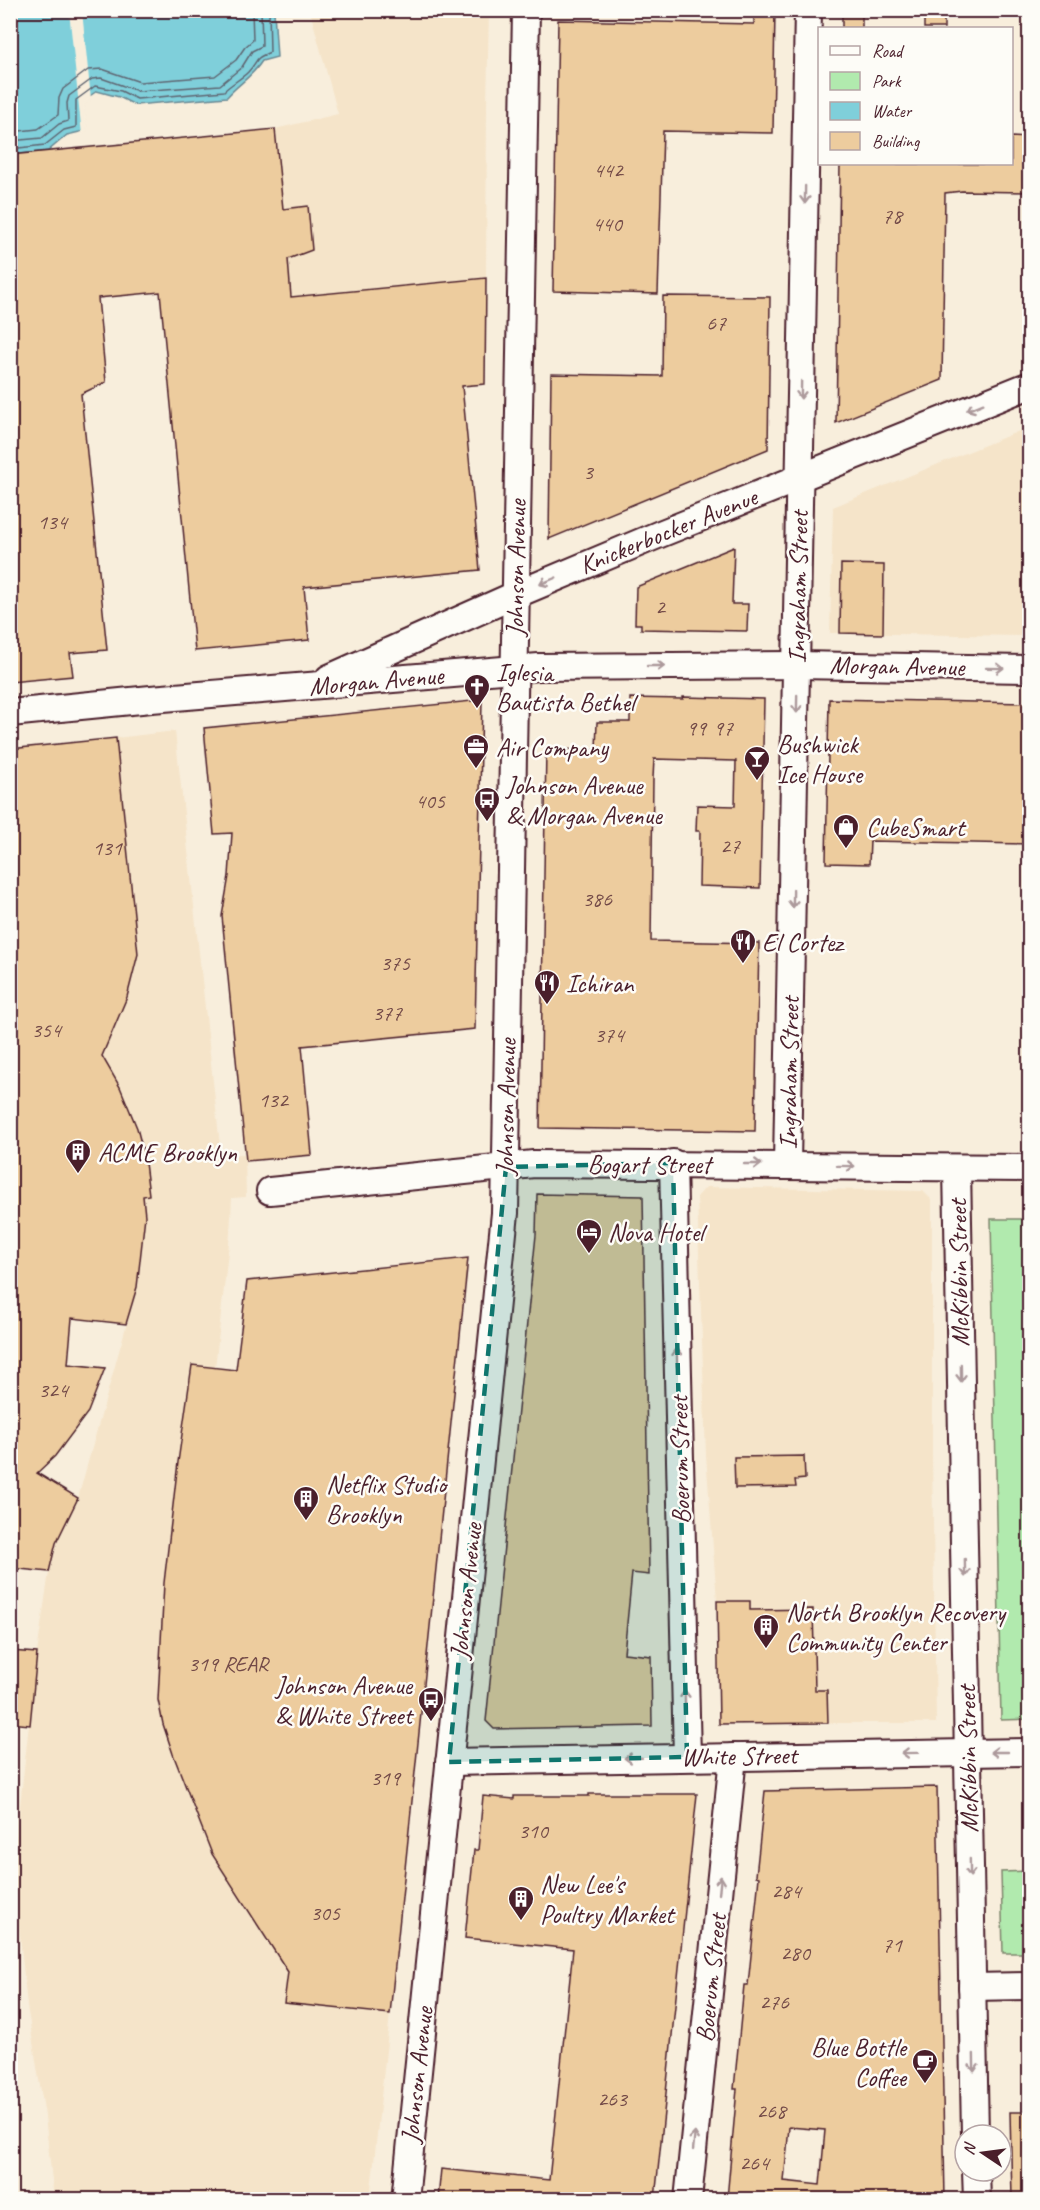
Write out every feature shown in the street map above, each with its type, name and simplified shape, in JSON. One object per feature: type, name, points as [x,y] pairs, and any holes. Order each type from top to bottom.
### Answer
[{"type":"street","name":"Johnson Avenue","points":[[405,2199],[505,1213],[526,10]]},
{"type":"street","name":"Ingraham Street","points":[[787,1164],[808,10]]},
{"type":"street","name":"Knickerbocker Avenue","points":[[310,687],[515,595],[1029,385]]},
{"type":"street","name":"Morgan Avenue","points":[[10,713],[538,667],[797,664],[1029,669]]},
{"type":"street","name":"Bogart Street","points":[[270,1191],[534,1164],[673,1163],[1029,1168]]},
{"type":"street","name":"Boerum Street","points":[[673,1163],[687,1757]]},
{"type":"street","name":"McKibbin Street","points":[[957,1168],[975,2123]]},
{"type":"street","name":"White Street","points":[[449,1762],[1029,1752]]},
{"type":"street","name":"Boerum Street","points":[[688,2199],[733,1756]]},
{"type":"street","points":[[972,1987],[1029,1986]]},
{"type":"street","points":[[976,2183],[977,2199]]},
{"type":"highlighted area","points":[[673,1163],[687,1757],[449,1762],[506,1167]]},
{"type":"shaded area","points":[[310,11],[489,11],[486,278],[291,297],[288,259],[312,250],[308,207],[283,209],[275,129],[338,114]]},
{"type":"shaded area","points":[[1029,427],[1029,636],[830,633],[833,507]]},
{"type":"shaded area","points":[[175,731],[221,1155],[245,1154],[246,1197],[232,1198],[215,1368],[192,1366],[164,1583],[158,1700],[173,1754],[212,1854],[288,1972],[285,2003],[390,2014],[370,2199],[54,2199],[45,2116],[27,2006],[15,1886],[16,1841],[37,1653],[49,1572],[56,1543],[78,1498],[137,1287],[145,1216],[143,1196],[149,1195],[137,1128],[120,1087],[100,1054],[138,954],[116,738]]},
{"type":"shaded area","points":[[706,1187],[923,1191],[932,1200],[932,1455],[936,1723],[828,1723],[827,1690],[815,1690],[813,1609],[750,1610],[749,1601],[717,1601],[706,1455],[697,1197]],"holes":[[[804,1456],[795,1480],[795,1487],[735,1488],[734,1457]]]},
{"type":"green space","points":[[991,1219],[1029,1219],[1029,1719],[1001,1720]]},
{"type":"green space","points":[[1029,1871],[1029,1953],[1003,1953],[1001,1872]]},
{"type":"water","points":[[11,11],[274,11],[277,57],[262,61],[254,72],[227,97],[135,105],[119,97],[97,91],[81,102],[84,131],[67,135],[48,151],[11,155]]},
{"type":"pier","points":[[69,11],[82,11],[91,99],[84,104],[87,131],[82,135]]},
{"type":"building","points":[[754,10],[775,10],[773,133],[663,131],[658,294],[553,291],[558,20],[754,24]]},
{"type":"building","points":[[842,10],[862,10],[862,27],[842,27]]},
{"type":"building","points":[[924,10],[944,10],[944,27],[924,27]]},
{"type":"building","points":[[275,129],[283,209],[308,206],[312,250],[288,259],[291,297],[486,278],[485,384],[462,386],[480,570],[304,587],[309,640],[195,651],[160,292],[98,298],[106,382],[81,394],[107,650],[70,653],[73,676],[10,682],[10,155]]},
{"type":"building","points":[[1013,137],[1029,138],[1029,192],[945,193],[942,380],[836,423],[840,165],[1013,165]]},
{"type":"building","points":[[663,296],[770,297],[768,449],[549,539],[551,374],[662,376]]},
{"type":"building","points":[[734,547],[732,604],[748,604],[747,631],[641,629],[641,624],[635,624],[636,587]]},
{"type":"building","points":[[841,564],[884,565],[883,634],[840,633]]},
{"type":"building","points":[[683,697],[764,699],[760,888],[699,886],[700,831],[696,831],[697,805],[735,806],[736,761],[654,759],[653,778],[651,941],[759,943],[755,1131],[540,1128],[546,749],[596,750],[597,722],[630,722],[630,698],[683,699]]},
{"type":"building","points":[[829,699],[1029,703],[1029,844],[870,841],[869,864],[826,863]]},
{"type":"building","points":[[482,700],[475,1029],[302,1046],[312,1155],[246,1161],[222,916],[229,876],[232,833],[214,834],[204,728]]},
{"type":"building","points":[[116,738],[138,954],[127,997],[102,1056],[120,1087],[137,1128],[144,1155],[149,1195],[143,1196],[145,1216],[137,1287],[126,1324],[72,1318],[68,1364],[105,1368],[88,1412],[55,1456],[37,1473],[78,1498],[56,1543],[49,1572],[10,1568],[10,1541],[16,1491],[10,1495],[10,749]]},
{"type":"building","points":[[537,1194],[643,1196],[649,1575],[632,1573],[624,1653],[651,1656],[652,1726],[494,1729],[486,1721],[536,1235]]},
{"type":"building","name":"Netflix Studio Brooklyn","points":[[468,1258],[390,2014],[284,2003],[288,1972],[212,1854],[173,1754],[158,1700],[164,1583],[192,1365],[236,1370],[247,1281]]},
{"type":"building","points":[[804,1456],[805,1479],[795,1480],[796,1487],[735,1488],[734,1457]]},
{"type":"building","name":"North Brooklyn Recovery Community Center","points":[[717,1601],[750,1601],[750,1610],[813,1609],[815,1690],[827,1690],[828,1723],[719,1724]]},
{"type":"building","points":[[10,1651],[37,1653],[30,1725],[10,1723]]},
{"type":"building","points":[[937,1787],[945,2199],[727,2199],[737,2089],[734,2089],[744,1985],[748,1985],[765,1791]],"holes":[[[789,2127],[825,2130],[820,2185],[784,2181]]]},
{"type":"building","points":[[589,1794],[697,1794],[655,2199],[438,2199],[441,2169],[549,2180],[573,1949],[465,1938],[474,1850],[478,1850],[483,1796],[514,1799],[514,1796],[589,1796]]},
{"type":"building","points":[[1010,2112],[1029,2112],[1029,2199],[1012,2199],[1013,2123],[1010,2123]]},
{"type":"place","name":"Iglesia Bautista Bethel","points":[[477,710]]},
{"type":"place","name":"Air Company","points":[[476,770]]},
{"type":"place","name":"Bushwick Ice House","points":[[757,782]]},
{"type":"place","name":"Johnson Avenue & Morgan Avenue","points":[[487,823]]},
{"type":"place","name":"CubeSmart","points":[[846,850]]},
{"type":"place","name":"El Cortez","points":[[743,965]]},
{"type":"place","name":"Ichiran","points":[[547,1006]]},
{"type":"place","name":"ACME Brooklyn","points":[[78,1175]]},
{"type":"place","name":"Nova Hotel","points":[[589,1255]]},
{"type":"place","name":"Netflix Studio Brooklyn","points":[[306,1522]]},
{"type":"place","name":"North Brooklyn Recovery Community Center","points":[[766,1650]]},
{"type":"place","name":"Johnson Avenue & White Street","points":[[431,1723]]},
{"type":"place","name":"New Lee's Poultry Market","points":[[521,1922]]},
{"type":"place","name":"Blue Bottle Coffee","points":[[925,2085]]}]
